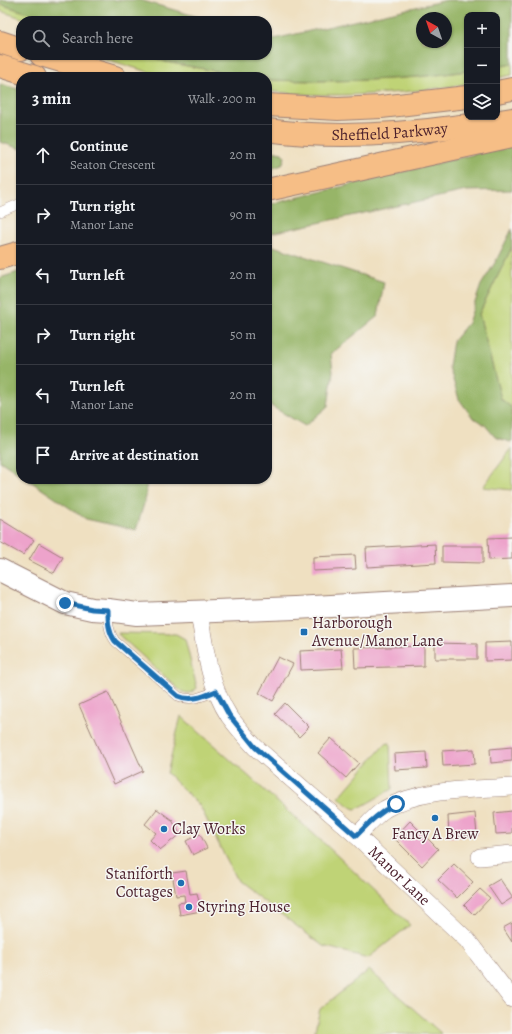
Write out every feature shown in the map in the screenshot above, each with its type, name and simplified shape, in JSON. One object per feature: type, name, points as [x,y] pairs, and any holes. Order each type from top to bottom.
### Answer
[{"type":"highway","points":[[0,42],[16,47]]},
{"type":"highway","points":[[58,60],[99,72]]},
{"type":"highway","points":[[0,66],[19,72]]},
{"type":"highway","points":[[500,92],[512,90]]},
{"type":"highway","name":"Sheffield Parkway","points":[[272,105],[338,109],[381,108],[464,98]]},
{"type":"highway","name":"Sheffield Parkway","points":[[272,130],[337,135],[396,134],[512,119]]},
{"type":"highway","points":[[272,189],[512,136]]},
{"type":"highway","points":[[0,258],[16,253]]},
{"type":"street","points":[[0,570],[65,603],[92,609],[137,614],[199,613],[512,596]]},
{"type":"street","name":"Manor Lane","points":[[199,613],[205,652],[211,674],[216,691],[229,715],[255,747],[356,836],[467,940],[512,999]]},
{"type":"street","points":[[356,836],[376,815],[386,808],[412,798],[445,792],[512,787]]},
{"type":"street","points":[[480,857],[512,854]]},
{"type":"lane","points":[[0,212],[16,205]]},
{"type":"lane","points":[[108,610],[108,626],[110,634],[115,641],[178,696],[184,699],[199,698],[216,691]]},
{"type":"green space","points":[[0,0],[140,0],[195,16],[38,16],[0,4]]},
{"type":"green space","points":[[447,0],[512,0],[512,64],[500,66],[500,12],[464,12],[464,71],[392,79],[317,81],[272,80],[272,72],[221,72],[161,60],[272,60],[272,38]]},
{"type":"green space","points":[[0,4],[38,16],[16,16],[0,11]]},
{"type":"green space","points":[[109,60],[161,60],[221,72],[148,72]]},
{"type":"green space","points":[[512,64],[512,75],[500,77],[500,66]]},
{"type":"green space","points":[[464,71],[464,84],[392,93],[342,95],[317,95],[272,91],[272,80],[367,80],[417,77]]},
{"type":"green space","points":[[0,84],[16,89],[16,147],[0,142]]},
{"type":"green space","points":[[512,145],[512,190],[466,191],[272,233],[272,204]]},
{"type":"green space","points":[[272,151],[282,153],[285,157],[282,165],[272,168]]},
{"type":"green space","points":[[512,229],[512,247],[479,314],[501,399],[512,408],[512,441],[510,442],[495,437],[485,425],[472,417],[459,399],[449,367],[453,341],[468,323],[481,285],[496,261]]},
{"type":"green space","points":[[272,246],[384,282],[378,316],[331,354],[333,372],[328,406],[305,426],[272,407]]},
{"type":"green space","points":[[512,247],[512,408],[501,399],[479,314]]},
{"type":"green space","points":[[16,273],[16,472],[0,461],[0,278]]},
{"type":"green space","points":[[512,448],[512,490],[483,487]]},
{"type":"green space","points":[[34,484],[146,484],[146,497],[136,530],[86,519]]},
{"type":"green space","points":[[118,633],[176,634],[185,639],[197,688],[189,693],[181,691]]},
{"type":"green space","points":[[181,716],[326,845],[410,925],[368,958],[323,946],[237,881],[200,806],[167,773]]},
{"type":"green space","points":[[390,743],[392,789],[355,809],[351,807],[339,797],[385,744]]},
{"type":"green space","points":[[369,970],[442,1034],[314,1034],[320,1009]]},
{"type":"building","points":[[0,519],[34,540],[23,555],[0,542]]},
{"type":"building","points":[[512,537],[512,559],[489,560],[488,538]]},
{"type":"building","points":[[39,543],[63,557],[54,573],[29,560]]},
{"type":"building","points":[[435,544],[436,563],[367,567],[366,548]]},
{"type":"building","points":[[442,546],[483,546],[483,563],[442,562]]},
{"type":"building","points":[[355,555],[356,569],[313,571],[313,557]]},
{"type":"building","points":[[512,642],[512,660],[485,661],[485,643]]},
{"type":"building","points":[[435,643],[477,644],[477,659],[435,659]]},
{"type":"building","points":[[424,646],[424,666],[355,668],[354,648]]},
{"type":"building","points":[[341,649],[343,668],[301,670],[300,651]]},
{"type":"building","points":[[278,657],[293,664],[273,701],[259,693]]},
{"type":"building","points":[[108,692],[143,771],[114,784],[79,705]]},
{"type":"building","points":[[285,703],[309,727],[299,737],[275,714]]},
{"type":"building","points":[[331,738],[359,763],[346,778],[318,753]]},
{"type":"building","points":[[512,747],[512,761],[491,763],[490,749]]},
{"type":"building","points":[[474,749],[475,764],[443,766],[442,751]]},
{"type":"building","points":[[426,752],[427,768],[395,770],[394,754]]},
{"type":"building","name":"Clay Works","points":[[157,809],[172,820],[180,834],[160,850],[150,840],[156,833],[145,824]]},
{"type":"building","points":[[512,811],[512,833],[496,834],[494,813]]},
{"type":"building","points":[[475,813],[477,835],[449,837],[448,816]]},
{"type":"building","points":[[410,821],[438,849],[422,866],[394,838]]},
{"type":"building","points":[[200,834],[207,848],[193,855],[186,841]]},
{"type":"building","points":[[454,864],[473,882],[457,898],[438,880]]},
{"type":"building","points":[[186,871],[190,894],[197,893],[201,911],[180,915],[178,903],[185,902],[184,895],[176,896],[172,873]]},
{"type":"building","points":[[500,879],[512,897],[501,905],[488,886]]},
{"type":"building","points":[[480,889],[490,898],[474,915],[464,905]]},
{"type":"building","points":[[512,923],[512,942],[503,928]]},
{"type":"place","name":"Harborough Avenue/Manor Lane","points":[[304,632]]},
{"type":"place","name":"Fancy A Brew","points":[[435,818]]},
{"type":"place","name":"Clay Works","points":[[164,829]]},
{"type":"place","name":"Staniforth Cottages","points":[[181,883]]},
{"type":"place","name":"Styring House","points":[[189,907]]},
{"type":"route","points":[[65,603],[92,609],[108,610],[108,626],[110,634],[115,641],[178,696],[184,699],[199,698],[216,691],[229,715],[255,747],[356,836],[376,815],[386,808],[396,804]]}]
